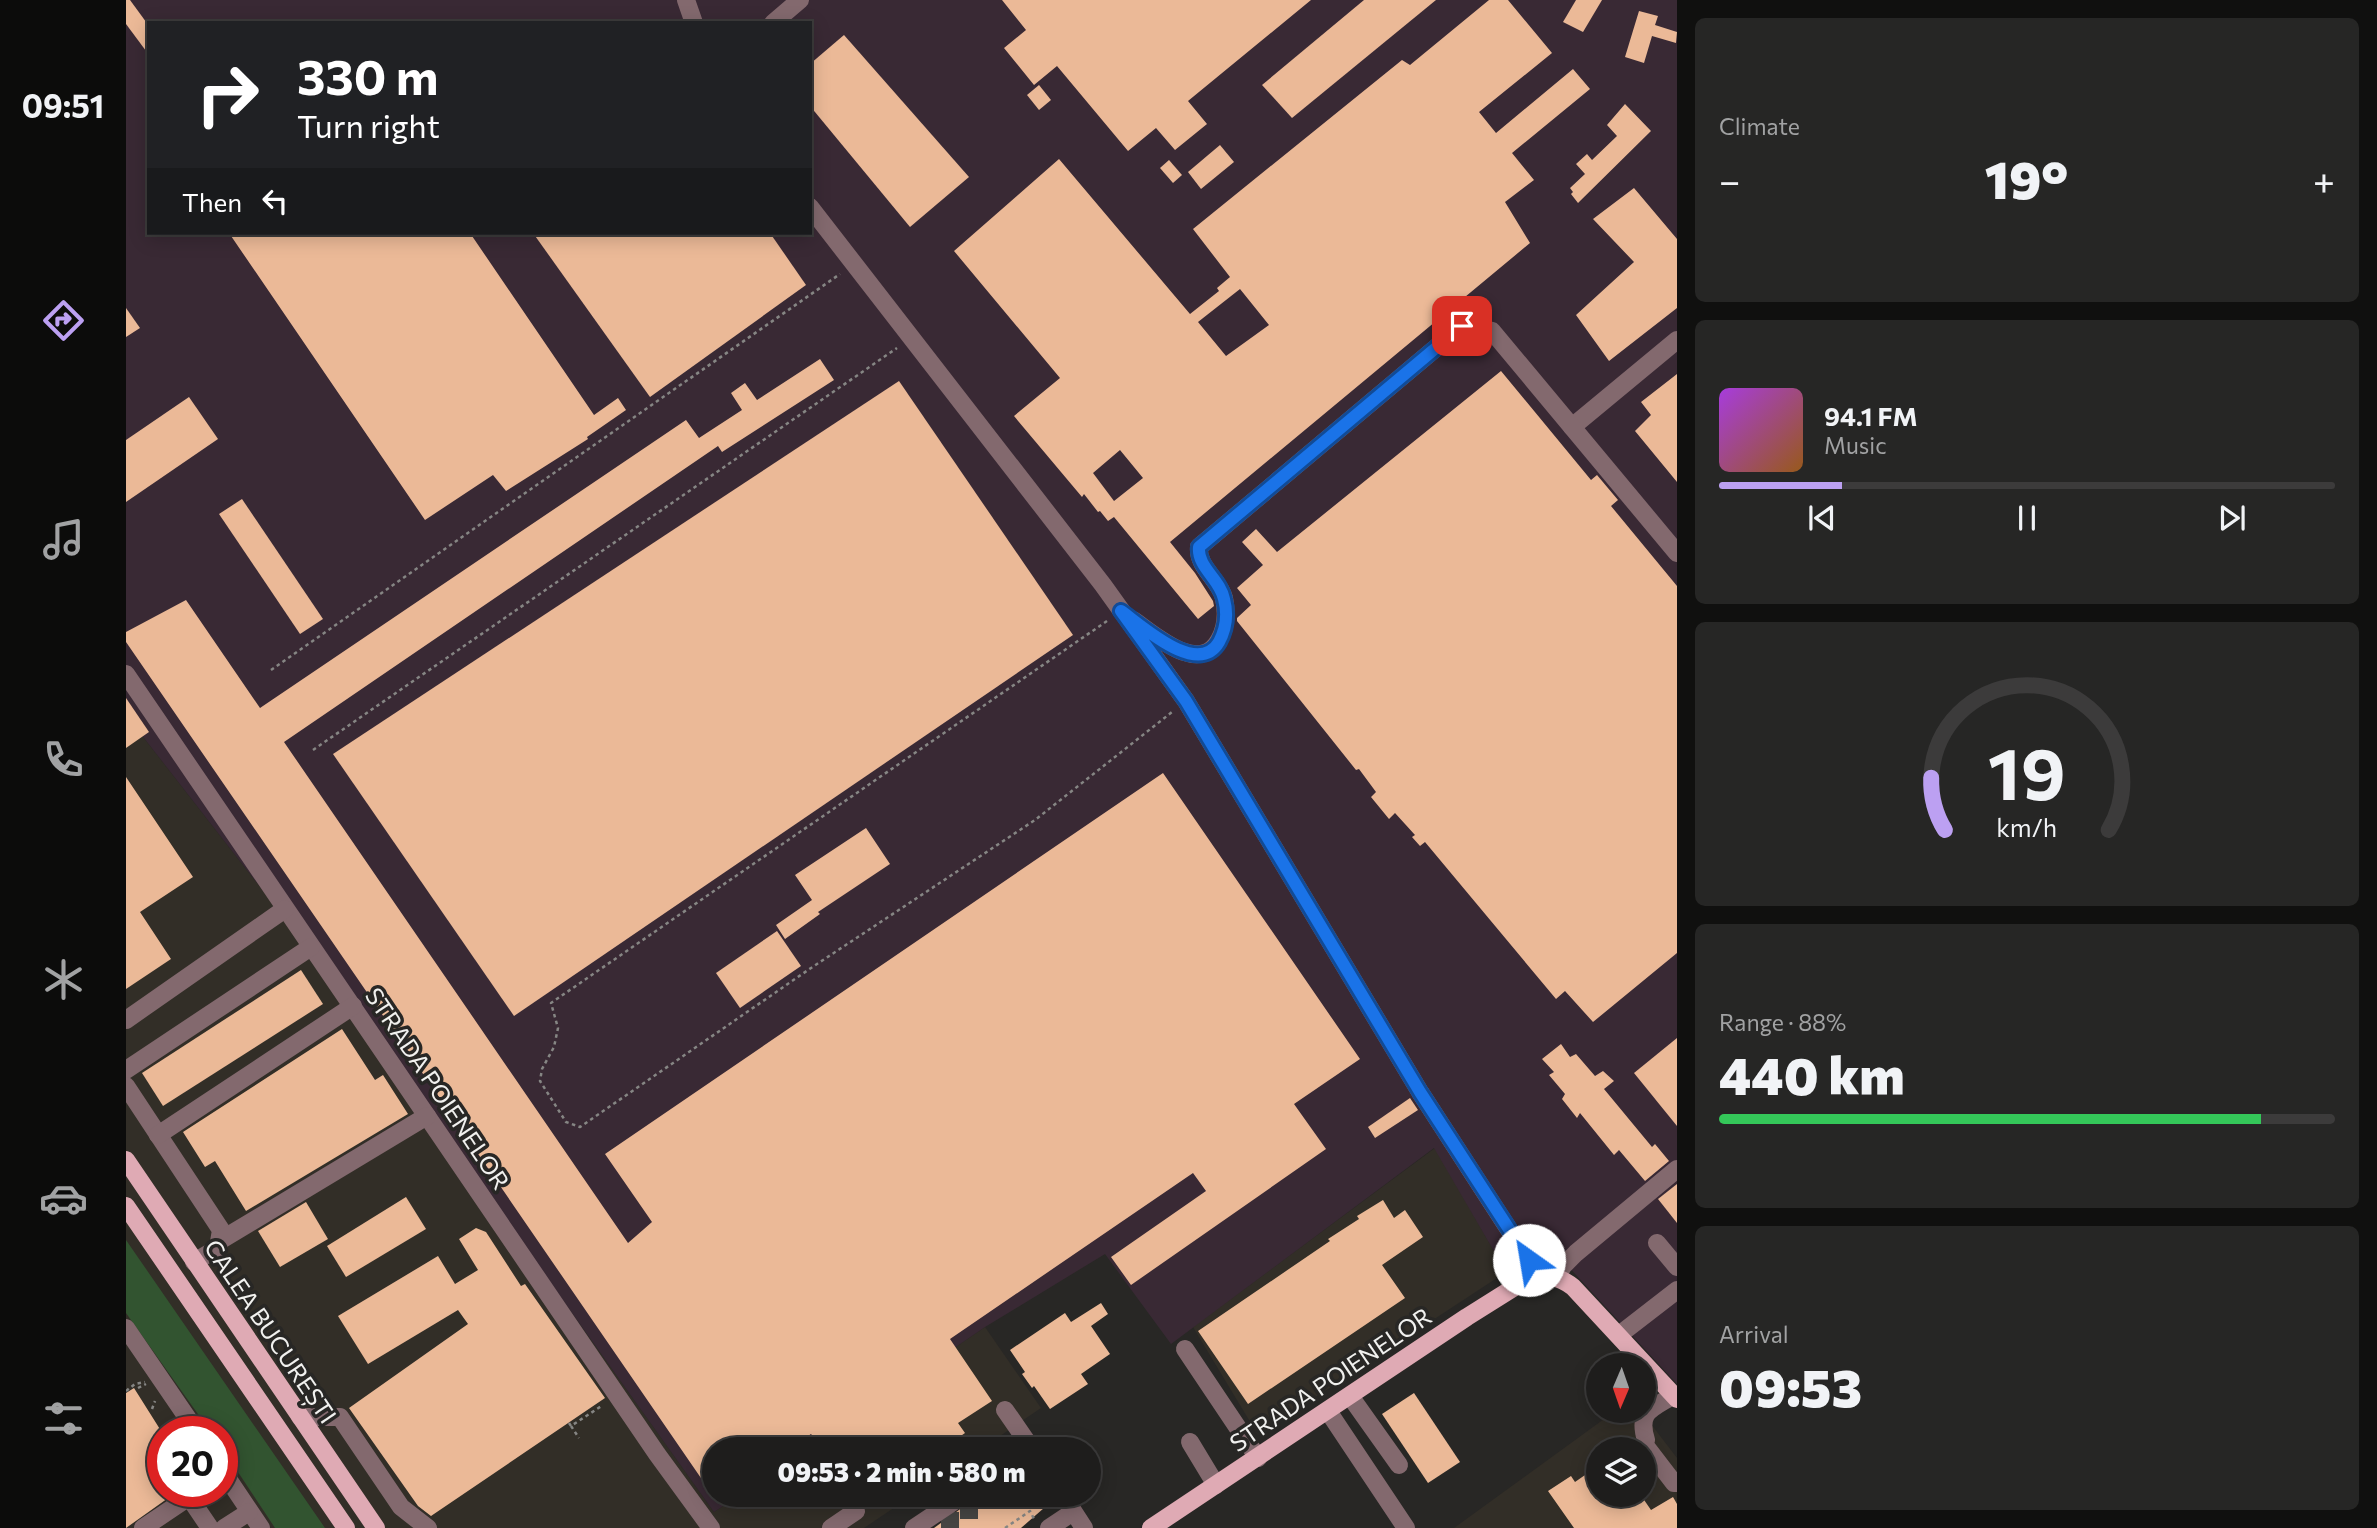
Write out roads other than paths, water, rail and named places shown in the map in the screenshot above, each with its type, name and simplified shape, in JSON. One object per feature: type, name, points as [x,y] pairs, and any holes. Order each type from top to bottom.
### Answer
[{"type":"main road","name":"CALEA BUCUREȘTI","points":[[126,1160],[376,1528]]},
{"type":"main road","name":"CALEA BUCUREȘTI","points":[[126,1206],[342,1525]]},
{"type":"main road","points":[[1548,1276],[1573,1287],[1675,1397]]},
{"type":"main road","name":"STRADA POIENELOR","points":[[1151,1528],[1518,1283],[1548,1276]]},
{"type":"street","points":[[686,0],[693,21]]},
{"type":"street","points":[[775,21],[800,0]]},
{"type":"street","points":[[812,210],[1121,611],[1186,701],[1420,1092],[1548,1276],[1677,1169]]},
{"type":"street","points":[[1121,611],[1179,652],[1200,654],[1215,648],[1224,632],[1224,599],[1218,583],[1200,561],[1199,547],[1462,326],[1492,331],[1677,553]]},
{"type":"street","points":[[1572,427],[1677,340]]},
{"type":"street","name":"STRADA POIENELOR","points":[[126,674],[657,1454],[711,1528]]},
{"type":"street","points":[[126,1020],[285,909]]},
{"type":"street","points":[[126,1070],[311,947]]},
{"type":"street","points":[[158,1135],[353,1006]]},
{"type":"street","points":[[126,1086],[220,1230],[218,1248],[194,1262]]},
{"type":"street","points":[[221,1240],[427,1116]]},
{"type":"street","points":[[1657,1243],[1677,1267]]},
{"type":"street","points":[[1619,1335],[1677,1290]]},
{"type":"street","points":[[126,1328],[186,1416]]},
{"type":"street","points":[[1185,1349],[1258,1458]]},
{"type":"street","points":[[1350,1396],[1399,1465]]},
{"type":"street","points":[[1645,1437],[1642,1420],[1647,1413],[1675,1397]]},
{"type":"street","points":[[1005,1410],[1024,1437]]},
{"type":"street","points":[[1328,1411],[1406,1528]]},
{"type":"street","points":[[300,1417],[340,1418],[401,1507],[428,1528]]},
{"type":"street","points":[[1190,1442],[1216,1485]]},
{"type":"street","points":[[1656,1442],[1677,1470]]},
{"type":"street","points":[[1656,1460],[1674,1483],[1677,1483]]},
{"type":"street","points":[[238,1494],[261,1528]]},
{"type":"street","points":[[143,1528],[189,1497],[210,1528]]},
{"type":"street","points":[[921,1524],[950,1507]]},
{"type":"street","points":[[1070,1507],[1084,1528]]},
{"type":"street","points":[[224,1528],[249,1511]]},
{"type":"street","points":[[831,1528],[856,1511]]},
{"type":"street","points":[[1042,1524],[1073,1512]]},
{"type":"tunnel","points":[[969,1507],[969,1528]]},
{"type":"tunnel","points":[[950,1512],[950,1528]]}]
